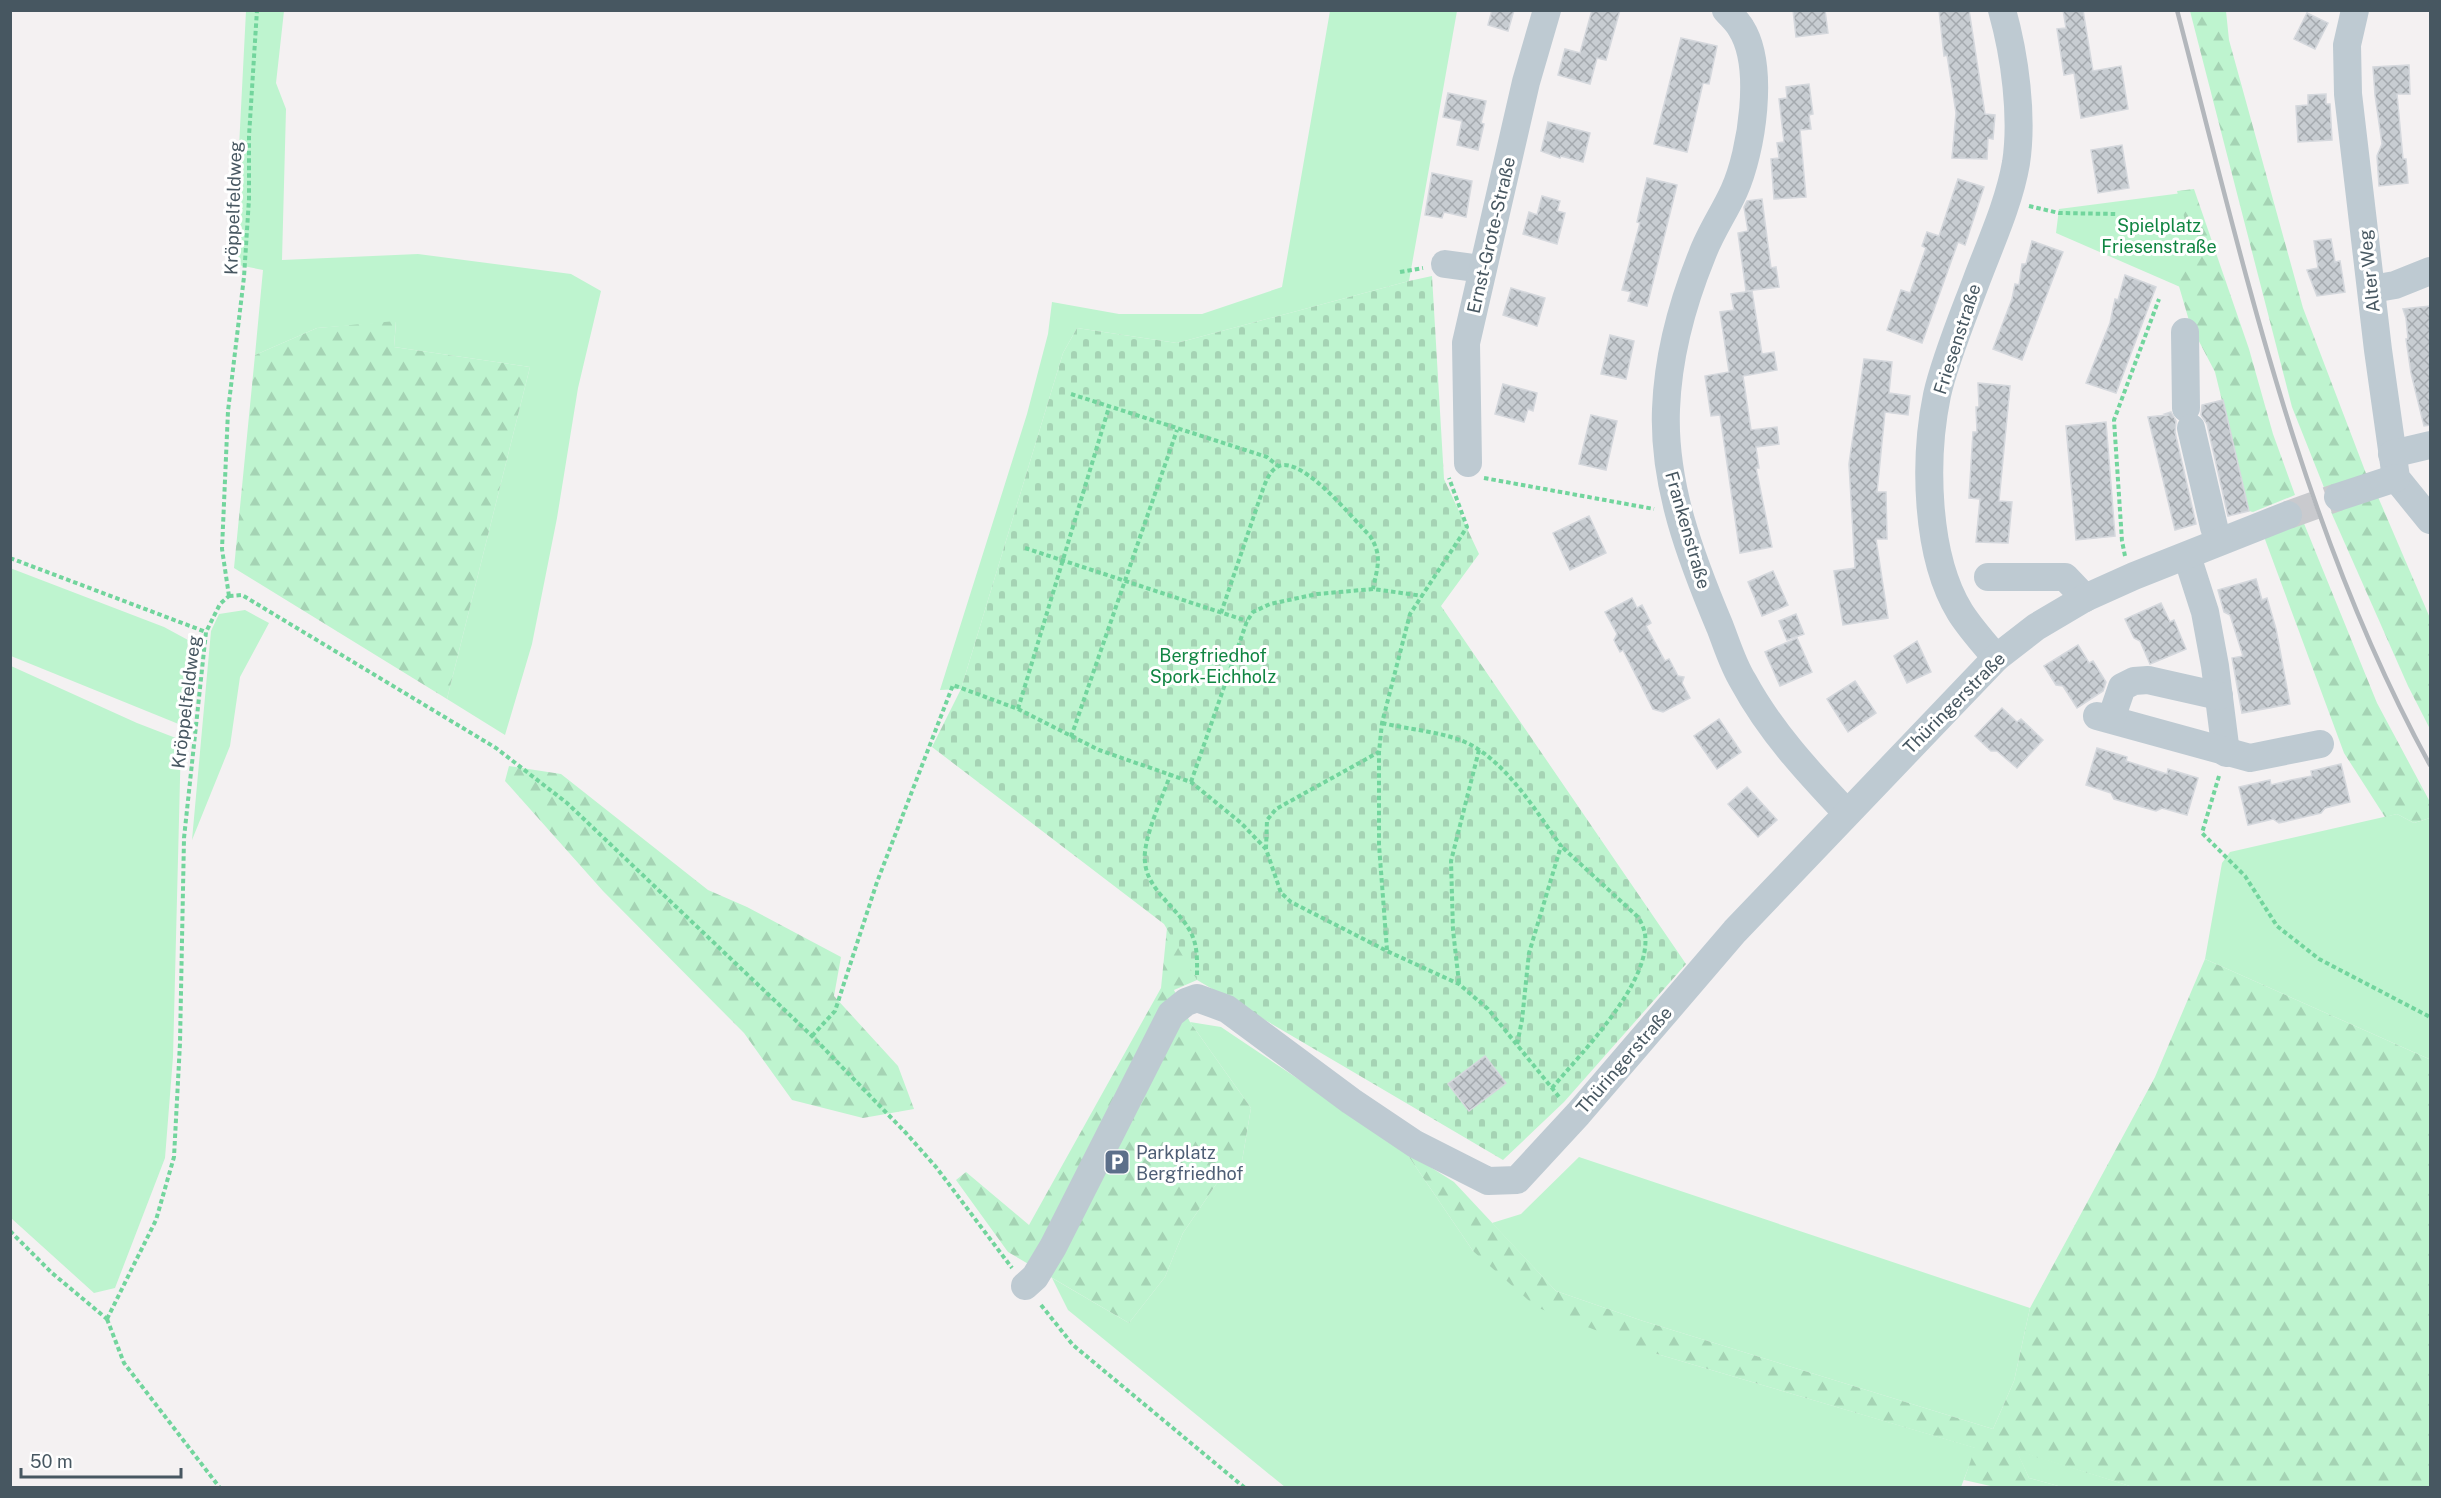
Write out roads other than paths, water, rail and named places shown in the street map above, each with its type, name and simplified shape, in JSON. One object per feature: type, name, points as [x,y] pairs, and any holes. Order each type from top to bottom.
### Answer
[{"type":"street","name":"Ernst-Grote-Straße","points":[[1468,462],[1466,343],[1526,82],[1547,10]]},
{"type":"street","name":"Frankenstraße","points":[[1726,10],[1741,28],[1750,51],[1755,106],[1747,151],[1735,189],[1702,254],[1680,318],[1670,360],[1666,410],[1667,456],[1677,504],[1696,570],[1742,681],[1796,760],[1846,813]]},
{"type":"street","name":"Friesenstraße","points":[[1996,658],[1959,611],[1944,577],[1931,502],[1931,435],[1938,393],[2001,213],[2016,163],[2018,107],[2008,32],[2002,10]]},
{"type":"street","name":"Alter Weg","points":[[2355,10],[2347,45],[2348,94],[2394,466]]},
{"type":"street","points":[[1445,264],[1482,269]]},
{"type":"street","points":[[2372,289],[2395,285],[2430,271]]},
{"type":"street","points":[[2185,332],[2189,418],[2219,541]]},
{"type":"street","points":[[2338,497],[2430,445]]},
{"type":"street","points":[[2394,466],[2430,520]]},
{"type":"street","name":"Thüringerstraße","points":[[1025,1286],[1035,1277],[1053,1248],[1172,1014],[1186,1002],[1197,998],[1227,1009],[1351,1101],[1415,1144],[1488,1181],[1517,1180],[1578,1114],[1735,931],[1996,658],[2036,627],[2085,598],[2219,541],[2288,515]]},
{"type":"street","points":[[2187,556],[2205,612],[2226,753]]},
{"type":"street","points":[[1988,577],[2065,577],[2085,598]]},
{"type":"street","points":[[2219,696],[2148,680],[2134,681],[2122,687],[2104,717],[2250,758],[2320,744]]},
{"type":"tunnel","points":[[2288,515],[2338,497]]},
{"type":"railway","points":[[2177,10],[2253,300],[2311,491],[2346,585],[2385,676],[2430,765]]},
{"type":"place","name":"Parkplatz Bergfriedhof","points":[[1117,1162]]},
{"type":"park label","name":"Spielplatz Friesenstraße","points":[[2159,235]]},
{"type":"park label","name":"Bergfriedhof Spork-Eichholz","points":[[1213,665]]}]
